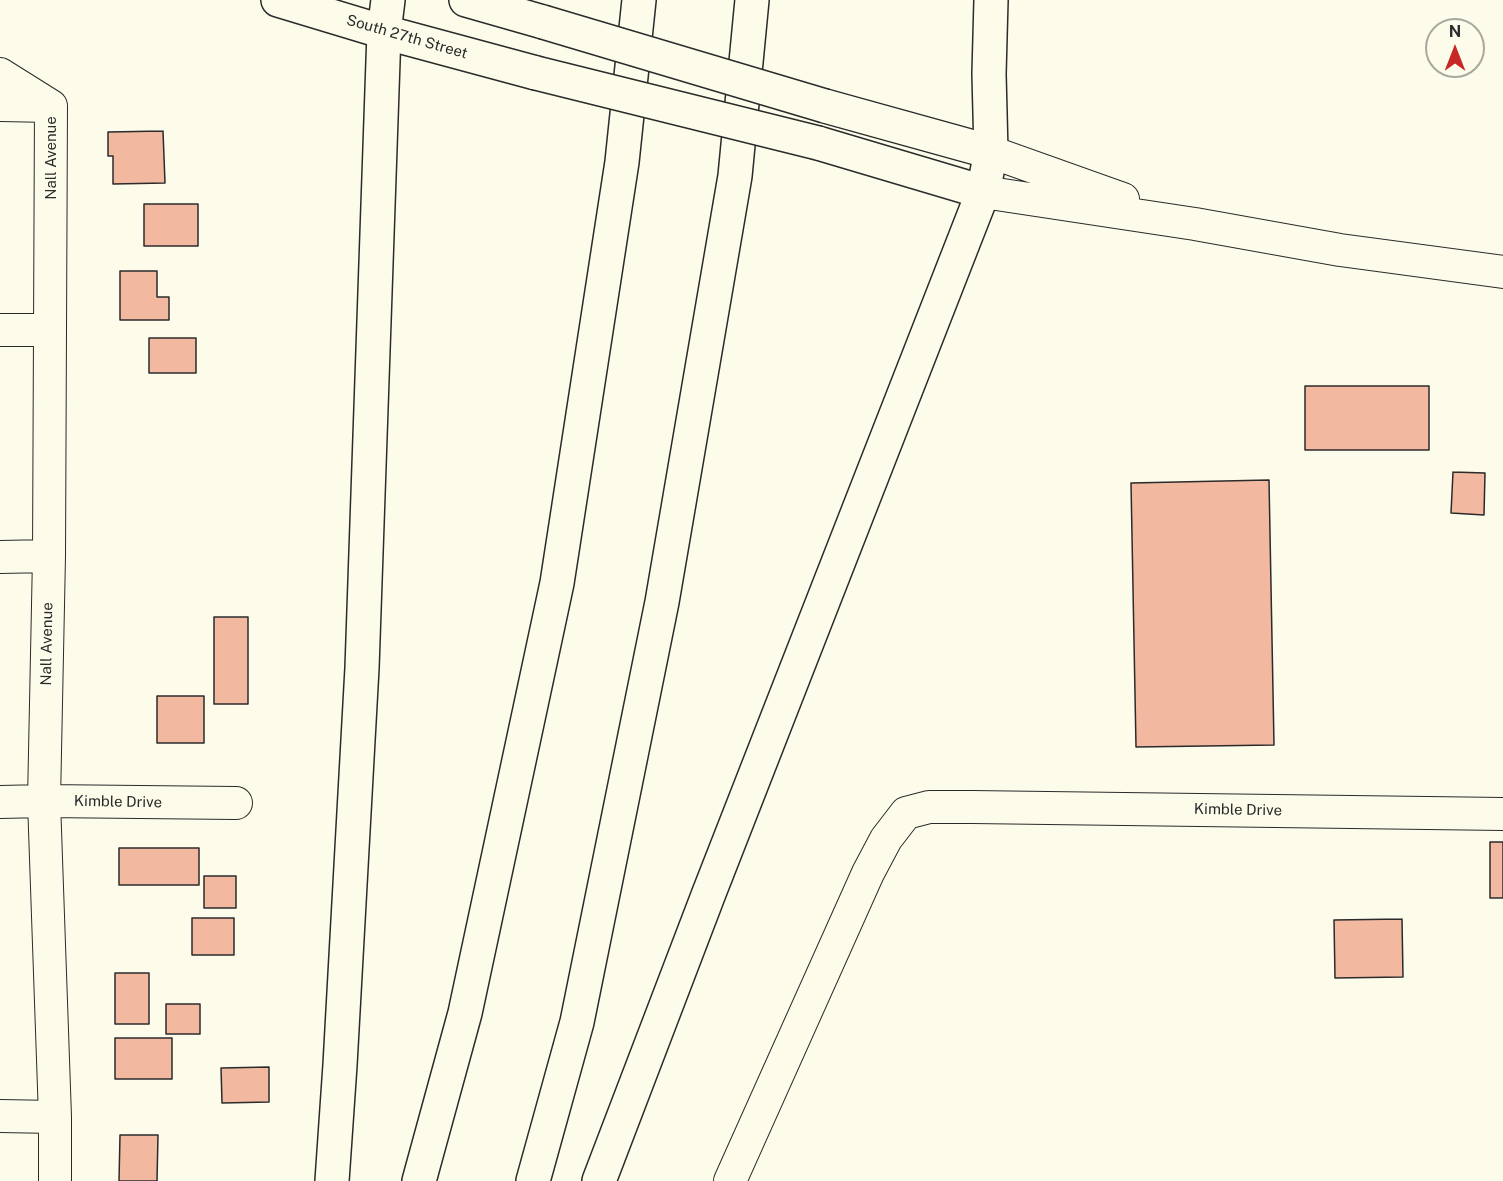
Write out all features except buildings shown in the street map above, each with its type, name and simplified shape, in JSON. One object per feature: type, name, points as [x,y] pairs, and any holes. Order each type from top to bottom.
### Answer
[{"type":"main road","name":"South 27th Street","points":[[278,0],[384,32],[536,73],[818,143],[983,192]]},
{"type":"main road","points":[[332,1181],[362,668],[384,32],[388,0]]},
{"type":"main road","points":[[466,0],[825,106],[991,152]]},
{"type":"main road","points":[[419,1181],[465,1013],[557,583],[622,162],[639,0]]},
{"type":"main road","points":[[532,1181],[577,1022],[662,602],[735,176],[752,0]]},
{"type":"main road","points":[[599,1181],[708,893],[983,192],[991,152],[989,74],[991,0]]},
{"type":"street","points":[[0,74],[51,106]]},
{"type":"street","points":[[0,105],[51,106]]},
{"type":"street","name":"Nall Avenue","points":[[51,106],[49,556],[44,801],[55,1117],[55,1181]]},
{"type":"street","points":[[991,152],[1195,224]]},
{"type":"street","points":[[983,192],[1195,224],[1340,250],[1503,272]]},
{"type":"street","points":[[0,330],[50,330]]},
{"type":"street","points":[[0,557],[49,556]]},
{"type":"street","name":"Kimble Drive","points":[[0,802],[236,803]]},
{"type":"street","name":"Kimble Drive","points":[[730,1181],[868,873],[886,839],[906,813],[929,807],[972,807],[1503,814]]},
{"type":"street","points":[[0,1116],[55,1117]]}]
